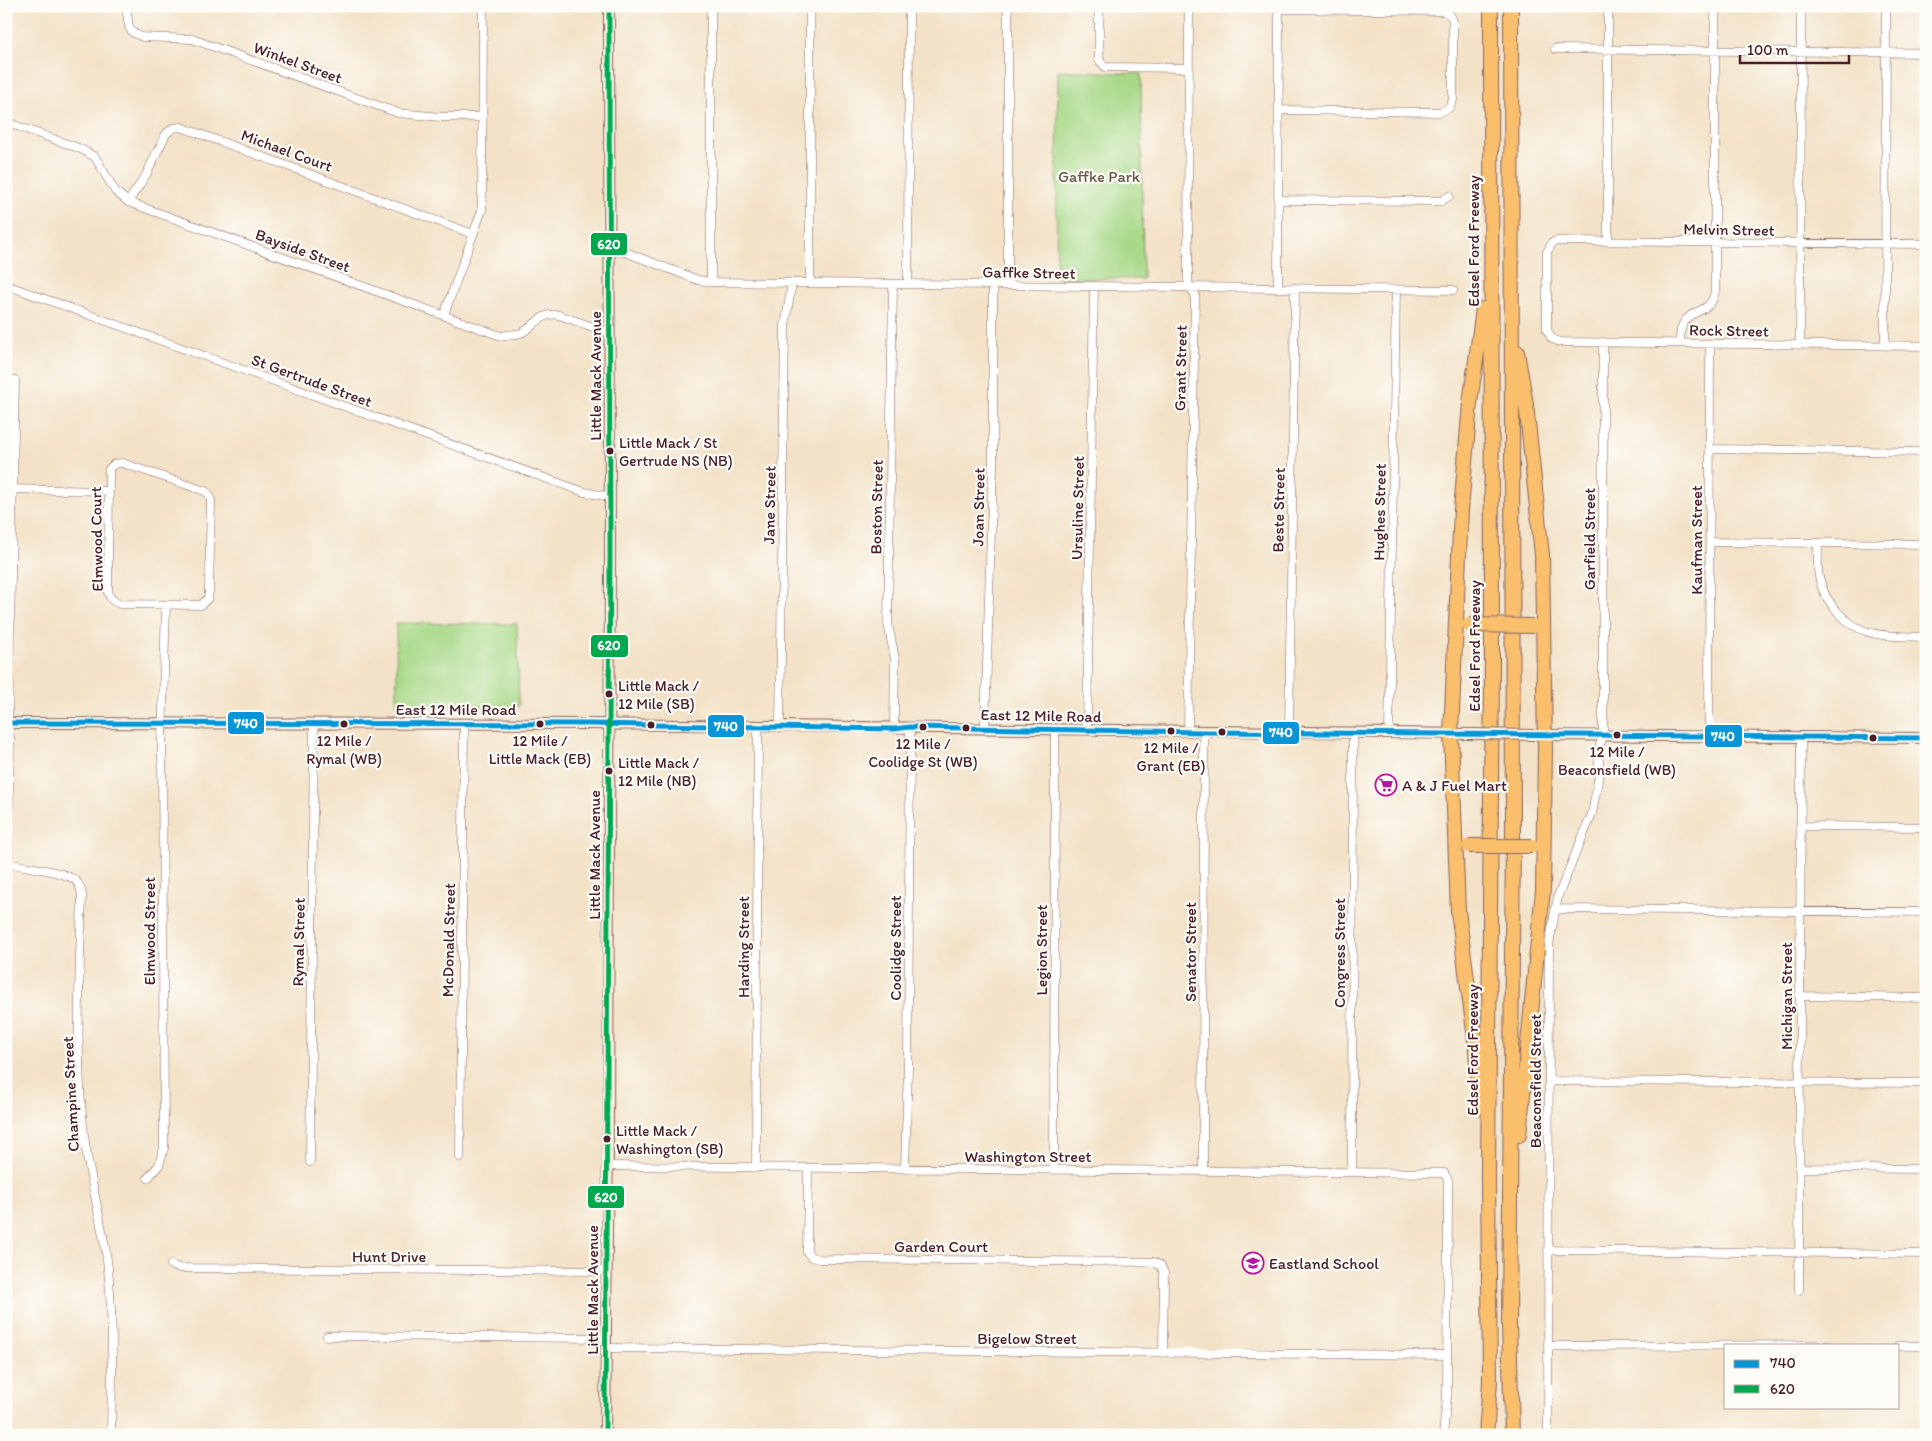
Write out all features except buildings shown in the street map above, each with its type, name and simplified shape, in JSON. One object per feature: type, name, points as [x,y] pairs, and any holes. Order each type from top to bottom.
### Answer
[{"type":"highway","name":"Edsel Ford Freeway","points":[[1486,1435],[1490,1381],[1488,1174],[1492,662],[1491,6]]},
{"type":"highway","points":[[1511,6],[1510,311],[1513,831],[1509,1323],[1512,1435]]},
{"type":"highway","points":[[1488,1174],[1483,1142],[1474,1039],[1459,930],[1452,734],[1458,548],[1470,403],[1490,260]]},
{"type":"highway","points":[[1509,1323],[1517,1249],[1520,1121],[1542,904],[1538,842],[1538,630],[1541,541],[1526,404],[1510,311]]},
{"type":"highway","points":[[1455,635],[1461,628],[1469,625],[1538,630]]},
{"type":"highway","points":[[1455,838],[1460,844],[1469,846],[1538,842]]},
{"type":"main road","name":"Little Mack Avenue","points":[[605,1435],[608,1166],[610,497],[609,6]]},
{"type":"main road","name":"East 12 Mile Road","points":[[7,723],[464,724],[894,729],[910,727],[1353,734],[1926,738]]},
{"type":"street","name":"Winkel Street","points":[[126,6],[129,27],[132,32],[142,37],[192,39],[398,113],[441,118],[483,118]]},
{"type":"street","points":[[444,315],[482,207],[483,6]]},
{"type":"street","points":[[711,6],[711,282]]},
{"type":"street","points":[[810,6],[810,283]]},
{"type":"street","points":[[908,284],[909,6]]},
{"type":"street","points":[[1008,6],[1008,285]]},
{"type":"street","points":[[1099,6],[1099,53],[1103,65],[1109,67],[1189,68]]},
{"type":"street","name":"Grant Street","points":[[1188,732],[1195,295],[1188,287],[1189,6]]},
{"type":"street","points":[[1608,6],[1608,241]]},
{"type":"street","points":[[1680,343],[1681,329],[1684,322],[1693,314],[1707,308],[1713,300],[1715,292],[1715,6]]},
{"type":"street","points":[[1800,345],[1801,6]]},
{"type":"street","points":[[1885,346],[1886,6]]},
{"type":"street","points":[[1278,288],[1279,8],[1441,11],[1451,15],[1453,22],[1453,100],[1450,108],[1445,111],[1279,110]]},
{"type":"street","points":[[1555,49],[1926,52]]},
{"type":"street","name":"Bayside Street","points":[[6,122],[81,149],[95,156],[115,191],[128,202],[501,336],[519,334],[543,316],[550,314],[559,315],[610,333]]},
{"type":"street","name":"Michael Court","points":[[128,202],[146,175],[166,134],[173,128],[181,127],[473,234]]},
{"type":"street","points":[[1278,200],[1441,201],[1449,196]]},
{"type":"street","name":"Melvin Street","points":[[1547,322],[1548,249],[1556,241],[1926,244]]},
{"type":"street","name":"Gaffke Street","points":[[609,251],[625,252],[698,280],[711,282],[1453,290]]},
{"type":"street","name":"Jane Street","points":[[780,728],[785,334],[792,283]]},
{"type":"street","name":"Boston Street","points":[[893,284],[888,624],[895,659],[894,729]]},
{"type":"street","name":"St Gertrude Street","points":[[6,285],[584,492],[610,497]]},
{"type":"street","name":"Joan Street","points":[[985,729],[993,464],[993,285]]},
{"type":"street","name":"Ursuline Street","points":[[1087,730],[1094,286]]},
{"type":"street","name":"Beste Street","points":[[1289,733],[1295,288]]},
{"type":"street","name":"Hughes Street","points":[[1390,734],[1396,290]]},
{"type":"street","name":"Rock Street","points":[[1547,322],[1549,335],[1556,341],[1926,346]]},
{"type":"street","name":"Garfield Street","points":[[1603,736],[1604,342]]},
{"type":"street","name":"Kaufman Street","points":[[1709,737],[1710,344]]},
{"type":"street","points":[[7,867],[10,738],[7,723],[10,489],[15,380]]},
{"type":"street","points":[[1710,449],[1926,452]]},
{"type":"street","name":"Elmwood Court","points":[[122,463],[209,494],[211,501],[208,598],[201,605],[197,606],[166,605],[120,604],[109,597],[108,491],[109,469],[114,464],[122,463]]},
{"type":"street","points":[[10,489],[108,491]]},
{"type":"street","points":[[1710,542],[1926,544]]},
{"type":"street","points":[[1818,543],[1818,572],[1822,585],[1827,597],[1843,617],[1857,627],[1874,634],[1926,636]]},
{"type":"street","points":[[163,724],[166,605]]},
{"type":"street","name":"Elmwood Street","points":[[148,1178],[159,1164],[164,1137],[163,724]]},
{"type":"street","name":"Rymal Street","points":[[310,1162],[314,724]]},
{"type":"street","name":"McDonald Street","points":[[460,1157],[464,724]]},
{"type":"street","name":"Harding Street","points":[[756,1168],[758,727]]},
{"type":"street","name":"Coolidge Street","points":[[904,1169],[908,1067],[910,727]]},
{"type":"street","name":"Legion Street","points":[[1054,1170],[1055,730]]},
{"type":"street","name":"Senator Street","points":[[1203,1171],[1204,732]]},
{"type":"street","name":"Congress Street","points":[[1352,1172],[1353,734]]},
{"type":"street","name":"Beaconsfield Street","points":[[1548,1435],[1549,944],[1555,909],[1564,878],[1592,814],[1599,775],[1599,748],[1603,736]]},
{"type":"street","name":"Michigan Street","points":[[1799,1290],[1801,738]]},
{"type":"street","points":[[1800,826],[1926,827]]},
{"type":"street","name":"Champine Street","points":[[7,867],[62,875],[77,881],[80,886],[81,1103],[86,1153],[103,1231],[110,1288],[112,1435]]},
{"type":"street","points":[[1555,909],[1926,912]]},
{"type":"street","points":[[1799,996],[1926,998]]},
{"type":"street","points":[[1549,1081],[1926,1083]]},
{"type":"street","name":"Washington Street","points":[[608,1166],[1444,1173],[1448,1189],[1447,1355]]},
{"type":"street","name":"Garden Court","points":[[808,1168],[807,1252],[814,1259],[1154,1262],[1161,1266],[1164,1273],[1164,1353]]},
{"type":"street","points":[[1799,1168],[1926,1169]]},
{"type":"street","points":[[1548,1250],[1926,1254]]},
{"type":"street","name":"Hunt Drive","points":[[171,1265],[179,1268],[607,1271]]},
{"type":"street","name":"Bigelow Street","points":[[327,1336],[1164,1353],[1447,1355]]},
{"type":"street","points":[[1548,1346],[1724,1345]]},
{"type":"street","points":[[1900,1346],[1926,1346]]},
{"type":"street","points":[[1443,1435],[1447,1397],[1447,1355]]},
{"type":"green space","name":"Gaffke Park","points":[[1058,70],[1141,74],[1143,279],[1056,278]]},
{"type":"green space","points":[[396,623],[517,624],[519,706],[397,706]]},
{"type":"transit line","name":"620","points":[[605,1435],[610,556],[609,6]]},
{"type":"transit line","name":"740","points":[[6,723],[591,724],[894,729],[910,727],[1204,732],[1926,738]]},
{"type":"place","name":"Little Mack / St Gertrude NS (NB)","points":[[610,451]]},
{"type":"place","name":"Little Mack / 12 Mile (SB)","points":[[609,694]]},
{"type":"place","name":"12 Mile / Rymal (WB)","points":[[344,724]]},
{"type":"place","name":"12 Mile / Little Mack (EB)","points":[[540,724]]},
{"type":"place","name":"12 Mile / Coolidge St (WB)","points":[[923,727]]},
{"type":"place","name":"12 Mile / Grant (EB)","points":[[1171,731]]},
{"type":"place","name":"12 Mile / Beaconsfield (WB)","points":[[1617,735]]},
{"type":"place","name":"Little Mack / 12 Mile (NB)","points":[[609,771]]},
{"type":"place","name":"A & J Fuel Mart","points":[[1386,785]]},
{"type":"place","name":"Little Mack / Washington (SB)","points":[[607,1139]]},
{"type":"place","name":"Eastland School","points":[[1253,1263]]}]
